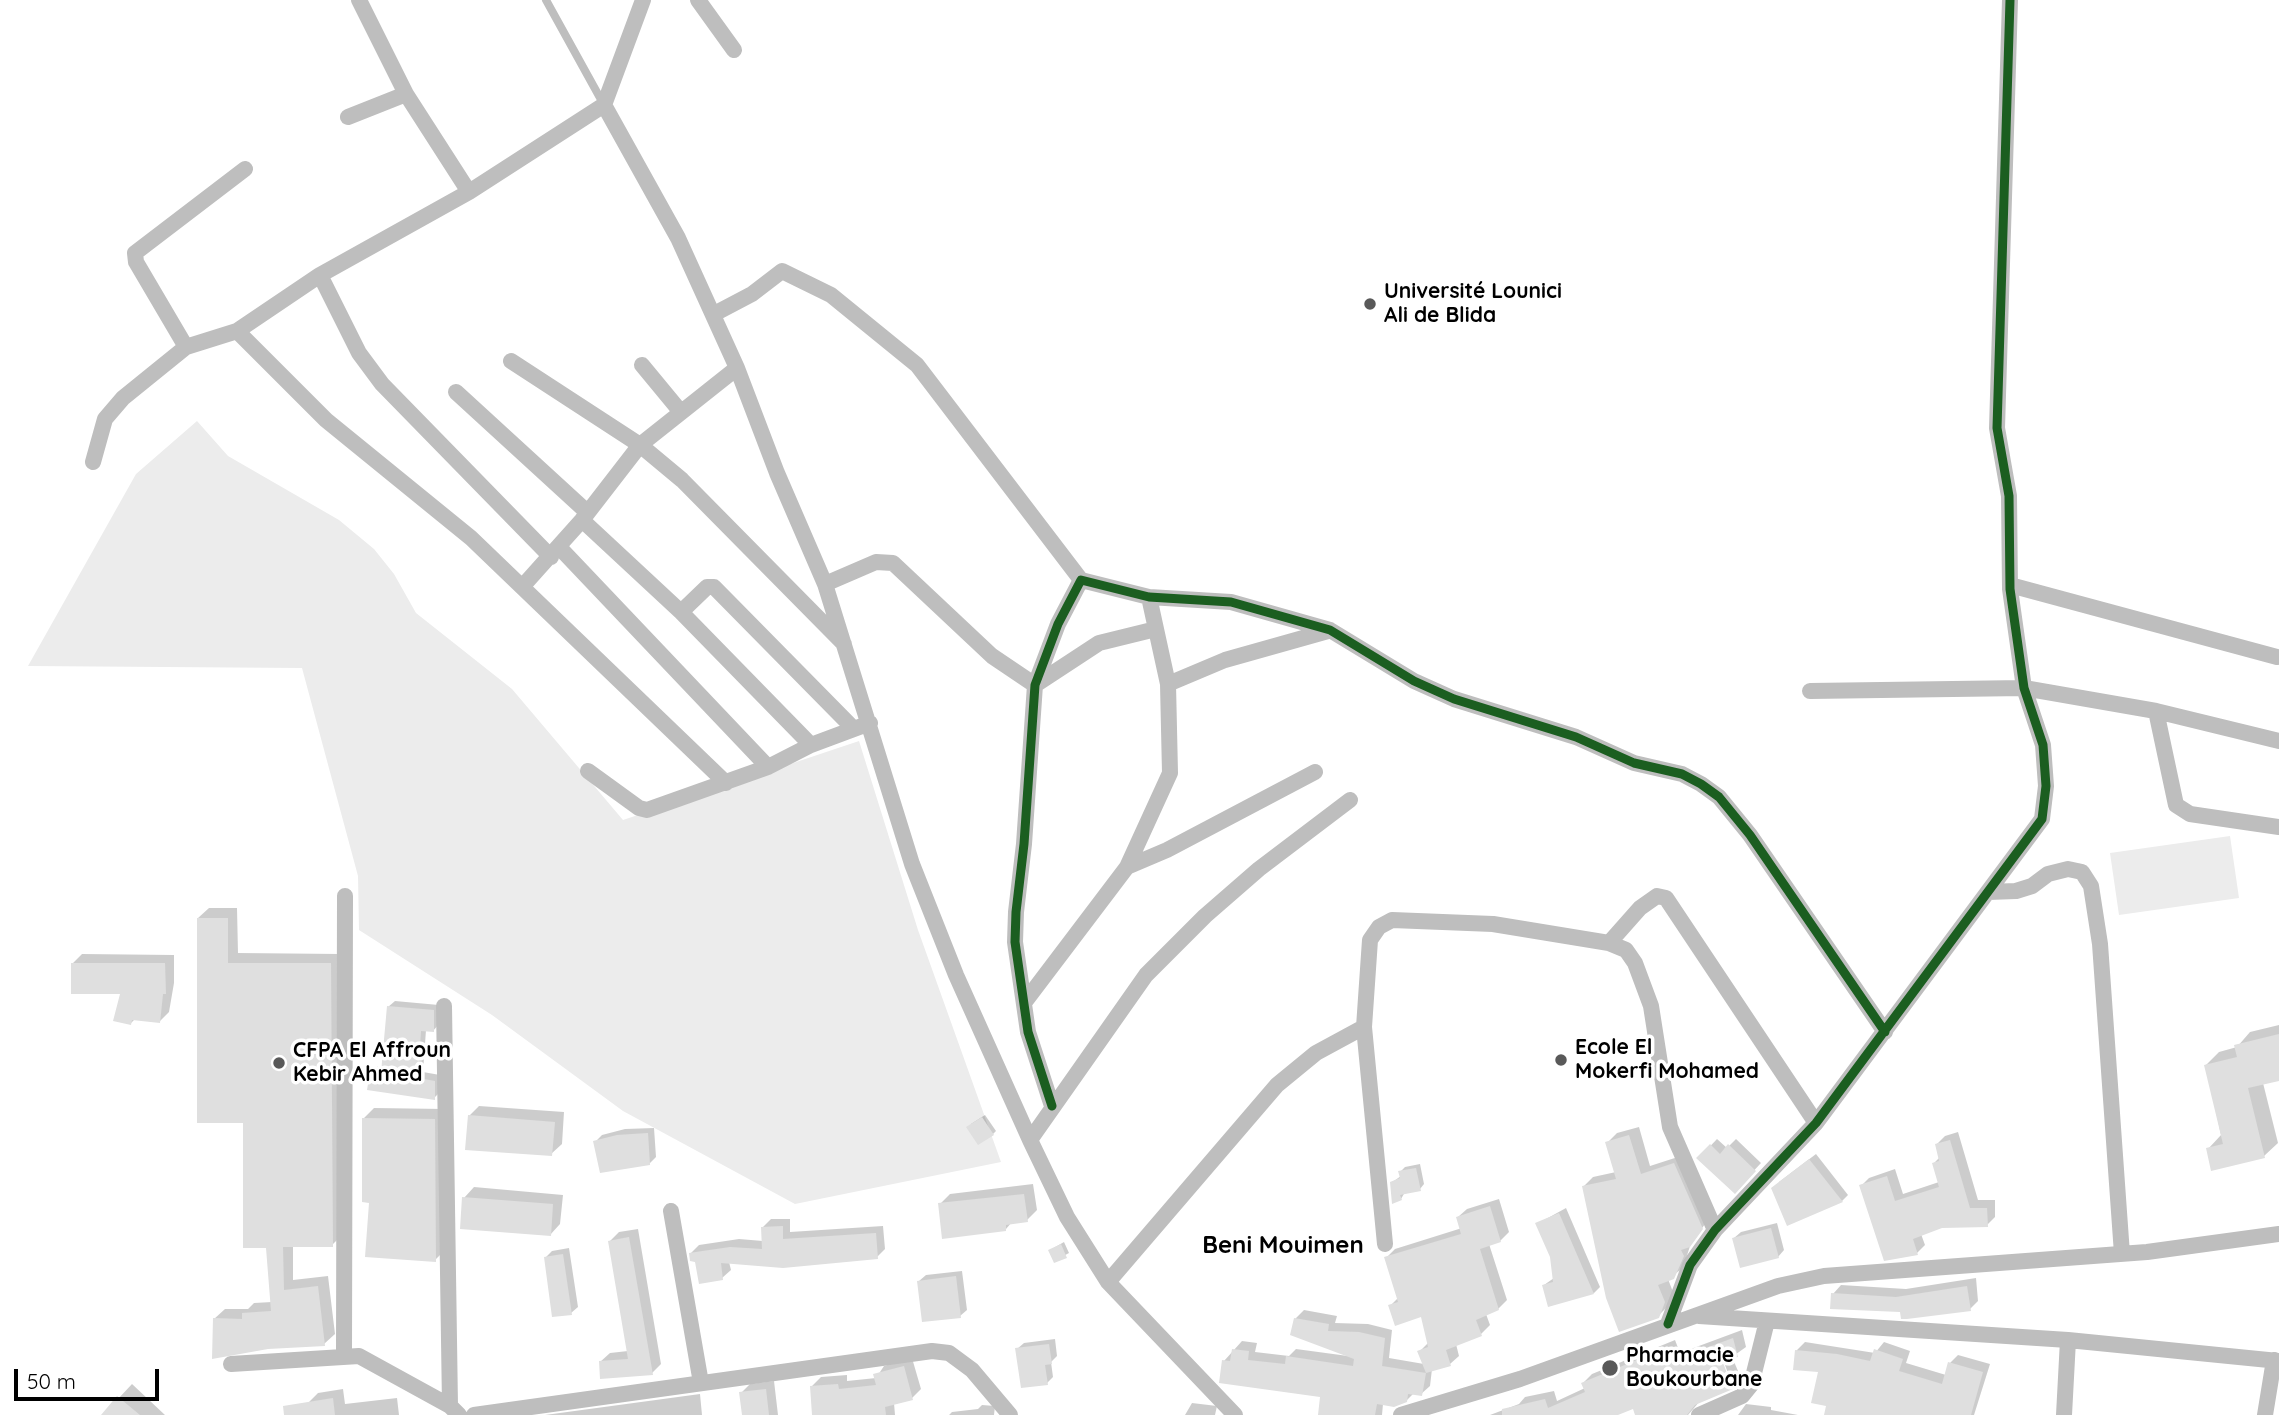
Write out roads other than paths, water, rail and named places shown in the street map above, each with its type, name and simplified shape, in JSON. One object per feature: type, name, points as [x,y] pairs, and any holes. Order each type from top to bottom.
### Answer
[{"type":"street","points":[[359,0],[406,94],[469,191]]},
{"type":"street","points":[[93,462],[105,419],[111,409],[186,347],[237,331],[320,275],[469,191],[604,105],[643,0]]},
{"type":"street","points":[[698,0],[734,50]]},
{"type":"street","points":[[1668,1324],[1690,1265],[1715,1230],[1816,1123],[2042,819],[2046,786],[2043,745],[2024,688],[2010,585],[2009,496],[1997,428],[2010,0]]},
{"type":"street","points":[[348,117],[406,94]]},
{"type":"street","points":[[604,105],[678,238],[737,368],[825,584],[917,876],[956,975],[1067,1217],[1108,1283],[1235,1415]]},
{"type":"street","points":[[186,347],[136,262],[135,253],[245,169]]},
{"type":"street","points":[[714,314],[752,293],[782,271],[807,281],[841,302],[917,365],[1081,580],[1149,597],[1231,602],[1330,630],[1414,681],[1454,699],[1576,737],[1634,763],[1682,774],[1719,797],[1750,835],[1885,1032]]},
{"type":"street","points":[[320,275],[359,353],[382,384],[555,552],[768,767]]},
{"type":"street","points":[[237,331],[326,420],[471,538],[726,783]]},
{"type":"street","points":[[511,361],[640,444],[682,480],[846,646]]},
{"type":"street","points":[[642,365],[680,411]]},
{"type":"street","points":[[522,587],[585,516],[640,444],[737,368]]},
{"type":"street","points":[[456,392],[585,516],[811,744]]},
{"type":"street","points":[[825,584],[876,562],[893,563],[992,656],[1035,684]]},
{"type":"street","points":[[1052,1106],[1028,1032],[1015,943],[1035,684],[1058,624],[1081,580]]},
{"type":"street","points":[[2010,585],[2277,657]]},
{"type":"street","points":[[681,612],[707,587],[714,587],[852,727]]},
{"type":"street","points":[[1024,1003],[1127,867],[1170,773],[1168,684],[1149,597]]},
{"type":"street","points":[[1035,684],[1099,643],[1156,629]]},
{"type":"street","points":[[1168,684],[1225,660],[1330,630]]},
{"type":"street","points":[[1810,691],[2024,688],[2156,710],[2279,741]]},
{"type":"street","points":[[2156,710],[2176,805],[2190,814],[2279,827]]},
{"type":"street","points":[[588,771],[639,808],[647,810],[768,767],[811,744],[852,727],[870,723]]},
{"type":"street","points":[[1127,867],[1167,850],[1315,772]]},
{"type":"street","points":[[1030,1140],[1146,975],[1250,877],[1349,800]]},
{"type":"street","points":[[1988,892],[2016,891],[2032,886],[2048,874],[2068,869],[2082,872],[2091,886],[2100,944],[2122,1254]]},
{"type":"street","points":[[344,1354],[345,896]]},
{"type":"street","points":[[1609,943],[1640,908],[1657,896],[1666,898],[1816,1123]]},
{"type":"street","points":[[1385,1244],[1364,1027],[1370,940],[1379,927],[1392,920],[1493,924],[1609,943],[1626,950],[1651,1006],[1670,1127],[1715,1230]]},
{"type":"street","points":[[444,1006],[455,1410]]},
{"type":"street","points":[[1108,1283],[1277,1085],[1316,1053],[1364,1027]]},
{"type":"street","points":[[671,1211],[701,1383]]},
{"type":"street","points":[[1401,1415],[1520,1379],[1778,1286],[1824,1276],[2122,1254],[2279,1234]]},
{"type":"street","points":[[1692,1316],[2068,1340],[2277,1361],[2275,1395],[2265,1415]]},
{"type":"street","points":[[1699,1415],[1731,1408],[1751,1385],[1767,1321]]},
{"type":"street","points":[[2064,1415],[2068,1340]]},
{"type":"street","points":[[474,1415],[932,1351],[949,1353],[972,1370],[1010,1415]]},
{"type":"street","points":[[231,1364],[344,1354],[359,1356],[388,1369],[455,1410]]},
{"type":"lane","points":[[547,0],[604,105]]},
{"type":"place","name":"Université Lounici Ali de Blida","points":[[1370,304]]},
{"type":"place","name":"Ecole El Mokerfi Mohamed","points":[[1561,1060]]},
{"type":"place","name":"CFPA El Affroun Kebir Ahmed","points":[[279,1063]]},
{"type":"place","name":"Pharmacie Boukourbane","points":[[1610,1368]]},
{"type":"district","name":"Beni Mouimen","points":[[1283,1246]]}]
